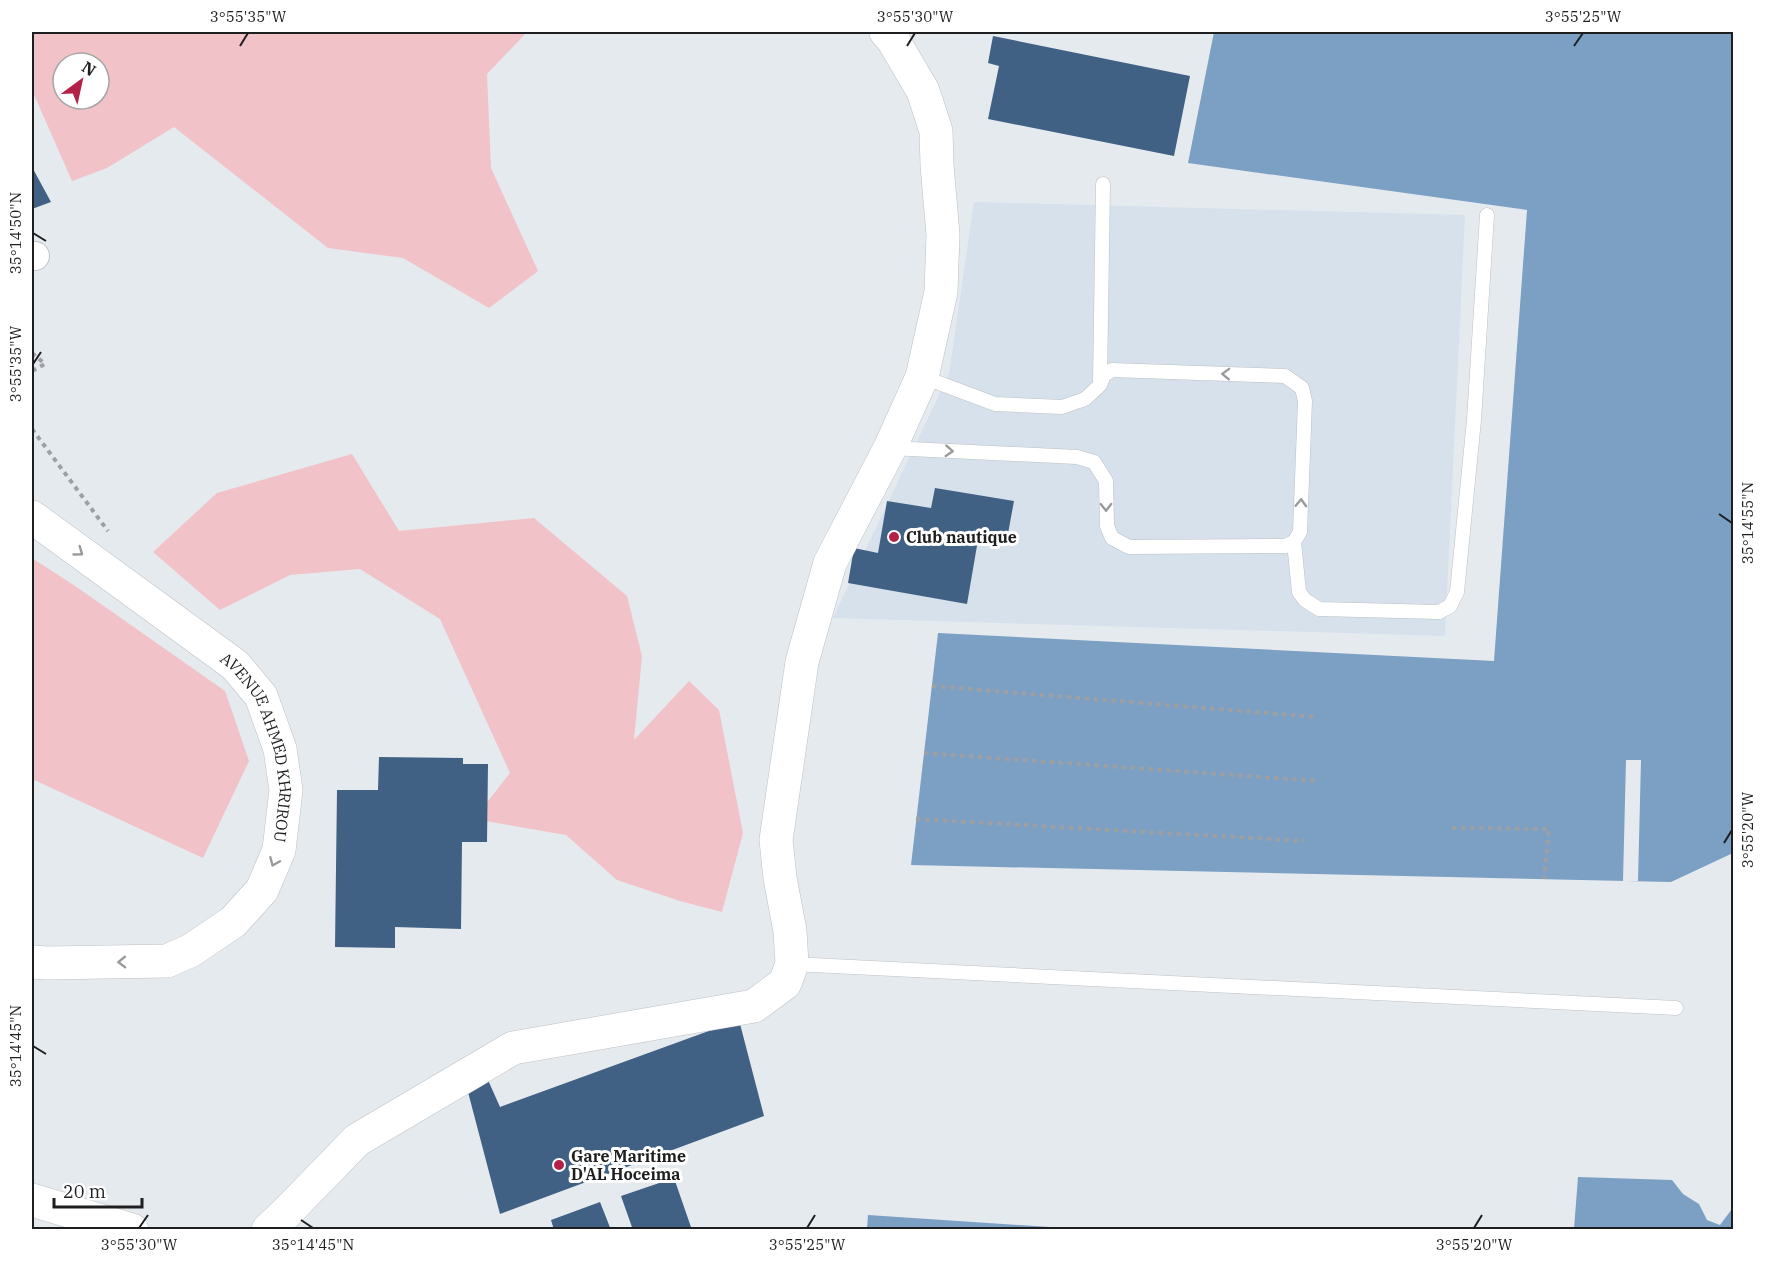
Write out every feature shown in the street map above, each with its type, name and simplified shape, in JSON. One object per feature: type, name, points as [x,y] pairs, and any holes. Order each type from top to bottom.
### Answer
[{"type":"street","points":[[279,1223],[357,1140],[513,1048],[754,1006],[785,982],[792,964],[790,931],[780,878],[776,840],[802,662],[830,562],[890,448],[922,377],[941,292],[943,235],[936,131],[923,91],[886,32]]},
{"type":"street","name":"AVENUE AHMED KHRIROU","points":[[32,517],[235,665],[261,696],[279,749],[286,790],[279,850],[262,890],[233,922],[168,961],[32,962]]},
{"type":"street","points":[[32,1200],[132,1230]]},
{"type":"lane","points":[[1100,386],[1103,184]]},
{"type":"lane","points":[[1294,542],[1299,592],[1305,600],[1319,609],[1439,612],[1450,606],[1457,592],[1474,420],[1487,215]]},
{"type":"lane","points":[[890,448],[1077,457],[1094,462],[1106,481],[1107,526],[1112,538],[1129,547],[1285,546],[1294,542],[1300,532],[1305,400],[1302,388],[1285,376],[1112,370],[1104,375],[1100,386],[1085,399],[1062,407],[995,404],[922,377]]},
{"type":"lane","points":[[792,964],[1676,1008]]},
{"type":"path","points":[[32,353],[45,364],[32,371]]},
{"type":"path","points":[[32,429],[113,538]]},
{"type":"path","points":[[932,686],[1316,717]]},
{"type":"path","points":[[924,753],[1317,782]]},
{"type":"path","points":[[916,819],[1304,841]]},
{"type":"path","points":[[1452,828],[1549,829],[1544,879]]},
{"type":"shaded area","points":[[32,32],[527,32],[487,74],[491,168],[538,271],[489,308],[403,258],[328,248],[174,127],[107,168],[72,181],[32,90]]},
{"type":"shaded area","points":[[974,202],[1465,215],[1445,636],[833,618],[949,374]]},
{"type":"shaded area","points":[[352,454],[399,531],[534,518],[627,596],[642,656],[634,740],[689,681],[719,710],[743,833],[722,912],[617,880],[566,835],[474,819],[510,773],[440,619],[360,569],[290,575],[220,610],[153,552],[217,493]]},
{"type":"shaded area","points":[[32,558],[225,691],[249,761],[203,858],[32,779]]},
{"type":"water","points":[[1214,32],[1733,32],[1733,853],[1671,882],[911,865],[938,633],[1494,661],[1527,210],[1188,163]]},
{"type":"water","points":[[1578,1177],[1672,1180],[1683,1194],[1699,1204],[1707,1220],[1720,1225],[1733,1209],[1733,1229],[1574,1229]]},
{"type":"water","points":[[868,1215],[1080,1229],[867,1229]]},
{"type":"pier","points":[[1626,760],[1641,760],[1638,881],[1623,881]]},
{"type":"building","points":[[993,36],[1190,76],[1174,156],[988,119],[999,66],[988,63]]},
{"type":"building","points":[[32,167],[51,202],[32,209]]},
{"type":"building","points":[[935,488],[1014,501],[1007,539],[979,534],[967,604],[848,583],[854,548],[878,553],[887,501],[931,508]]},
{"type":"building","points":[[379,757],[463,758],[463,764],[488,764],[487,842],[462,842],[461,929],[395,927],[395,948],[335,947],[337,790],[378,790]]},
{"type":"building","name":"Gare Maritime D'AL Hoceima","points":[[739,1020],[764,1116],[500,1214],[468,1092],[488,1080],[500,1107]]},
{"type":"building","points":[[674,1178],[692,1230],[633,1230],[621,1196]]},
{"type":"building","points":[[600,1202],[611,1230],[554,1230],[551,1220]]},
{"type":"place","name":"Club nautique","points":[[894,537]]},
{"type":"place","name":"Gare Maritime D'AL Hoceima","points":[[559,1165]]}]
